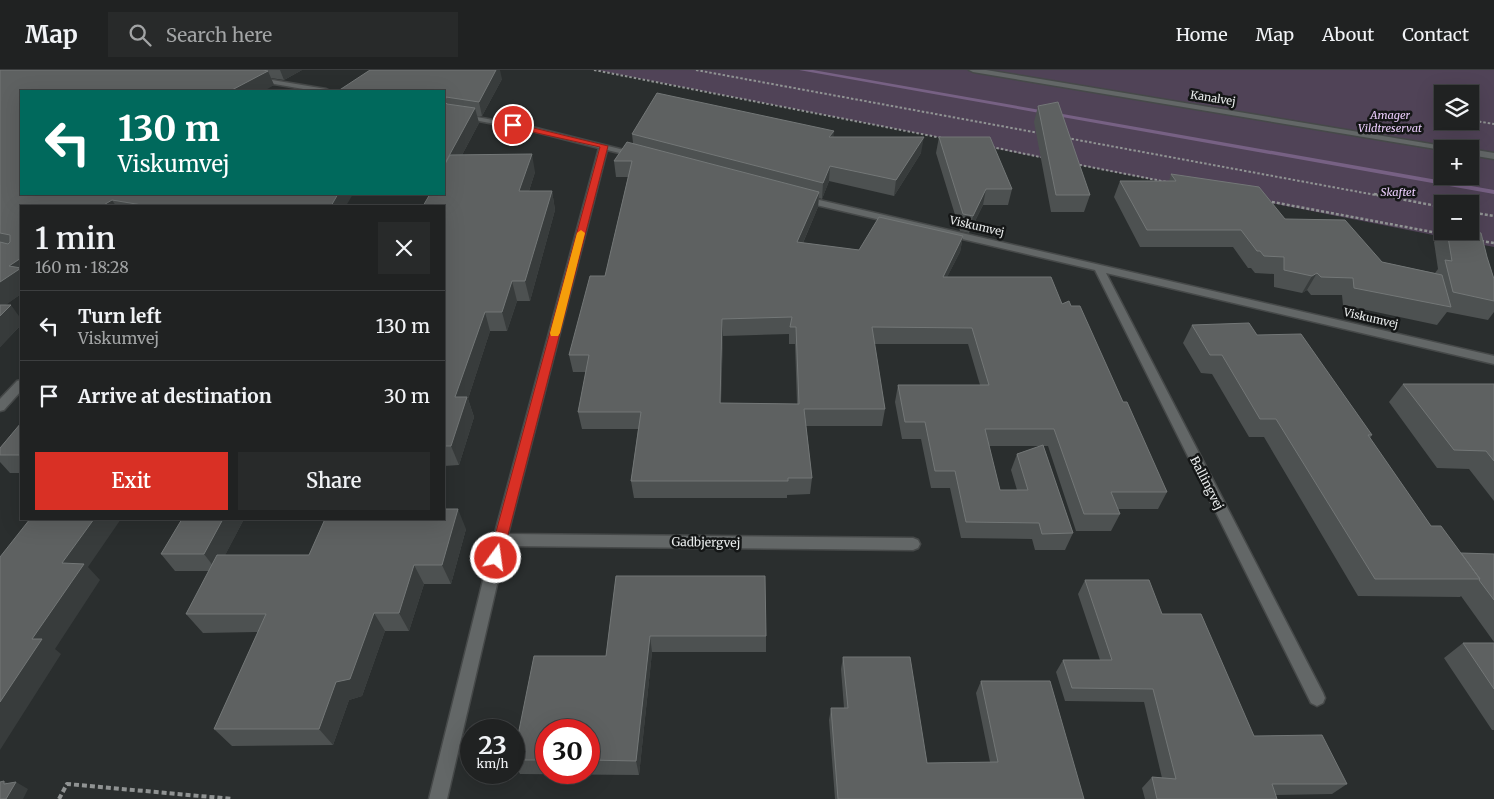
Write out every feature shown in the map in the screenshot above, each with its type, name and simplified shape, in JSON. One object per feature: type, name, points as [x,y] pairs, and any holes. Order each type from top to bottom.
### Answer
[{"type":"street","name":"Kanalvej","points":[[973,70],[1434,147]]},
{"type":"street","points":[[250,78],[293,88],[315,90]]},
{"type":"street","points":[[454,115],[532,129],[642,156]]},
{"type":"street","points":[[438,799],[500,540],[604,146]]},
{"type":"street","points":[[1479,154],[1494,156]]},
{"type":"street","name":"Viskumvej","points":[[795,197],[1494,360]]},
{"type":"street","name":"Ballingvej","points":[[1098,267],[1317,698]]},
{"type":"street","points":[[0,408],[20,385]]},
{"type":"street","name":"Gadbjergvej","points":[[500,540],[913,544]]},
{"type":"path","points":[[594,70],[944,138]]},
{"type":"path","points":[[696,70],[1040,133]]},
{"type":"path","points":[[1479,122],[1494,124]]},
{"type":"path","points":[[1059,136],[1434,206]]},
{"type":"path","points":[[983,146],[1051,159]]},
{"type":"path","points":[[1071,163],[1168,182]]},
{"type":"path","points":[[1264,200],[1434,232]]},
{"type":"path","points":[[1479,214],[1494,216]]},
{"type":"path","points":[[1475,240],[1494,243]]},
{"type":"path","points":[[59,799],[68,784],[233,799]]},
{"type":"green space","name":"Skaftet","points":[[597,70],[1494,70],[1494,247],[1459,240],[1479,240],[1479,195],[1434,195],[1434,235]]},
{"type":"building","points":[[0,70],[268,71],[232,90],[20,90],[20,195],[337,195],[332,205],[142,205],[112,200],[104,205],[20,205],[20,259],[9,266],[20,269],[0,282],[0,242],[8,244],[10,242],[10,235],[0,233]]},
{"type":"building","points":[[370,70],[496,70],[479,102],[446,97],[445,102],[445,90],[340,90]]},
{"type":"building","points":[[657,93],[834,131],[829,137],[924,137],[896,180],[830,166],[823,183],[632,134]]},
{"type":"building","points":[[445,102],[447,104],[475,108],[445,163]]},
{"type":"building","points":[[1058,102],[1090,195],[1056,195],[1038,106]]},
{"type":"building","points":[[939,137],[990,137],[1012,189],[986,189],[973,216],[963,214]]},
{"type":"building","points":[[627,142],[819,192],[797,242],[859,250],[879,217],[963,236],[943,277],[1051,277],[1062,304],[1069,301],[1071,306],[1080,306],[1123,402],[1127,402],[1167,492],[1111,492],[1120,514],[1084,514],[1054,429],[985,429],[1000,490],[1028,490],[1017,454],[1043,445],[1073,533],[1042,534],[1039,523],[966,522],[955,471],[935,471],[925,422],[905,422],[898,385],[989,385],[972,328],[872,327],[885,409],[804,409],[812,478],[788,478],[788,481],[631,481],[641,412],[578,412],[589,355],[569,355],[590,276],[605,276],[632,161],[614,161]],"holes":[[[792,317],[790,327],[796,327],[799,404],[720,403],[722,319]]]},
{"type":"building","points":[[532,154],[519,191],[552,191],[525,281],[512,281],[502,312],[485,312],[455,397],[467,397],[451,446],[445,446],[445,205],[424,205],[429,195],[445,195],[445,164],[450,155]]},
{"type":"building","points":[[1171,174],[1259,187],[1285,219],[1345,220],[1382,262],[1442,275],[1451,307],[1354,288],[1353,278],[1321,277],[1317,273],[1312,276],[1284,270],[1284,257],[1264,256],[1260,251],[1257,251],[1241,230],[1147,230],[1120,181],[1176,181]]},
{"type":"building","points":[[1479,232],[1481,233],[1494,279],[1494,301],[1453,292],[1445,260],[1452,261],[1448,240],[1479,240]]},
{"type":"building","points":[[0,305],[11,305],[0,316]]},
{"type":"building","points":[[1249,323],[1257,335],[1301,334],[1372,435],[1368,435],[1431,526],[1441,526],[1480,579],[1375,579],[1276,419],[1260,419],[1222,355],[1210,355],[1192,325]]},
{"type":"building","points":[[1403,384],[1494,384],[1494,461],[1486,451],[1454,450]]},
{"type":"building","points":[[20,424],[20,455],[0,455],[0,448]]},
{"type":"building","points":[[445,509],[458,509],[442,565],[414,565],[399,613],[374,613],[350,679],[336,682],[319,729],[214,729],[266,614],[186,614],[217,555],[309,555],[325,520],[445,520]]},
{"type":"building","points":[[29,520],[93,520],[62,563],[84,564],[32,639],[42,639],[0,702],[0,557]]},
{"type":"building","points":[[181,520],[222,520],[204,554],[161,554]]},
{"type":"building","points":[[1461,553],[1494,554],[1494,600],[1479,580]]},
{"type":"building","points":[[616,576],[765,576],[766,636],[650,636],[636,761],[600,760],[600,719],[535,719],[535,760],[525,760],[525,719],[521,719],[534,656],[606,656]]},
{"type":"building","points":[[1085,580],[1149,580],[1162,614],[1201,614],[1254,736],[1322,735],[1347,784],[1272,784],[1277,799],[1157,799],[1152,777],[1176,779],[1153,689],[1072,688],[1063,660],[1112,660]]},
{"type":"building","points":[[1463,643],[1494,643],[1494,689]]},
{"type":"building","points":[[843,657],[910,657],[927,763],[998,762],[981,681],[1050,681],[1084,799],[838,799],[831,708],[848,708]]},
{"type":"building","points":[[4,781],[4,784],[16,782],[6,799],[0,799],[0,782]]},
{"type":"waterway","points":[[802,70],[1494,192]]},
{"type":"slow traffic","points":[[555,333],[581,233]]},
{"type":"route","points":[[496,558],[604,146],[513,125]]},
{"type":"park label","name":"Amager Vildtreservat","points":[[1390,121]]}]
